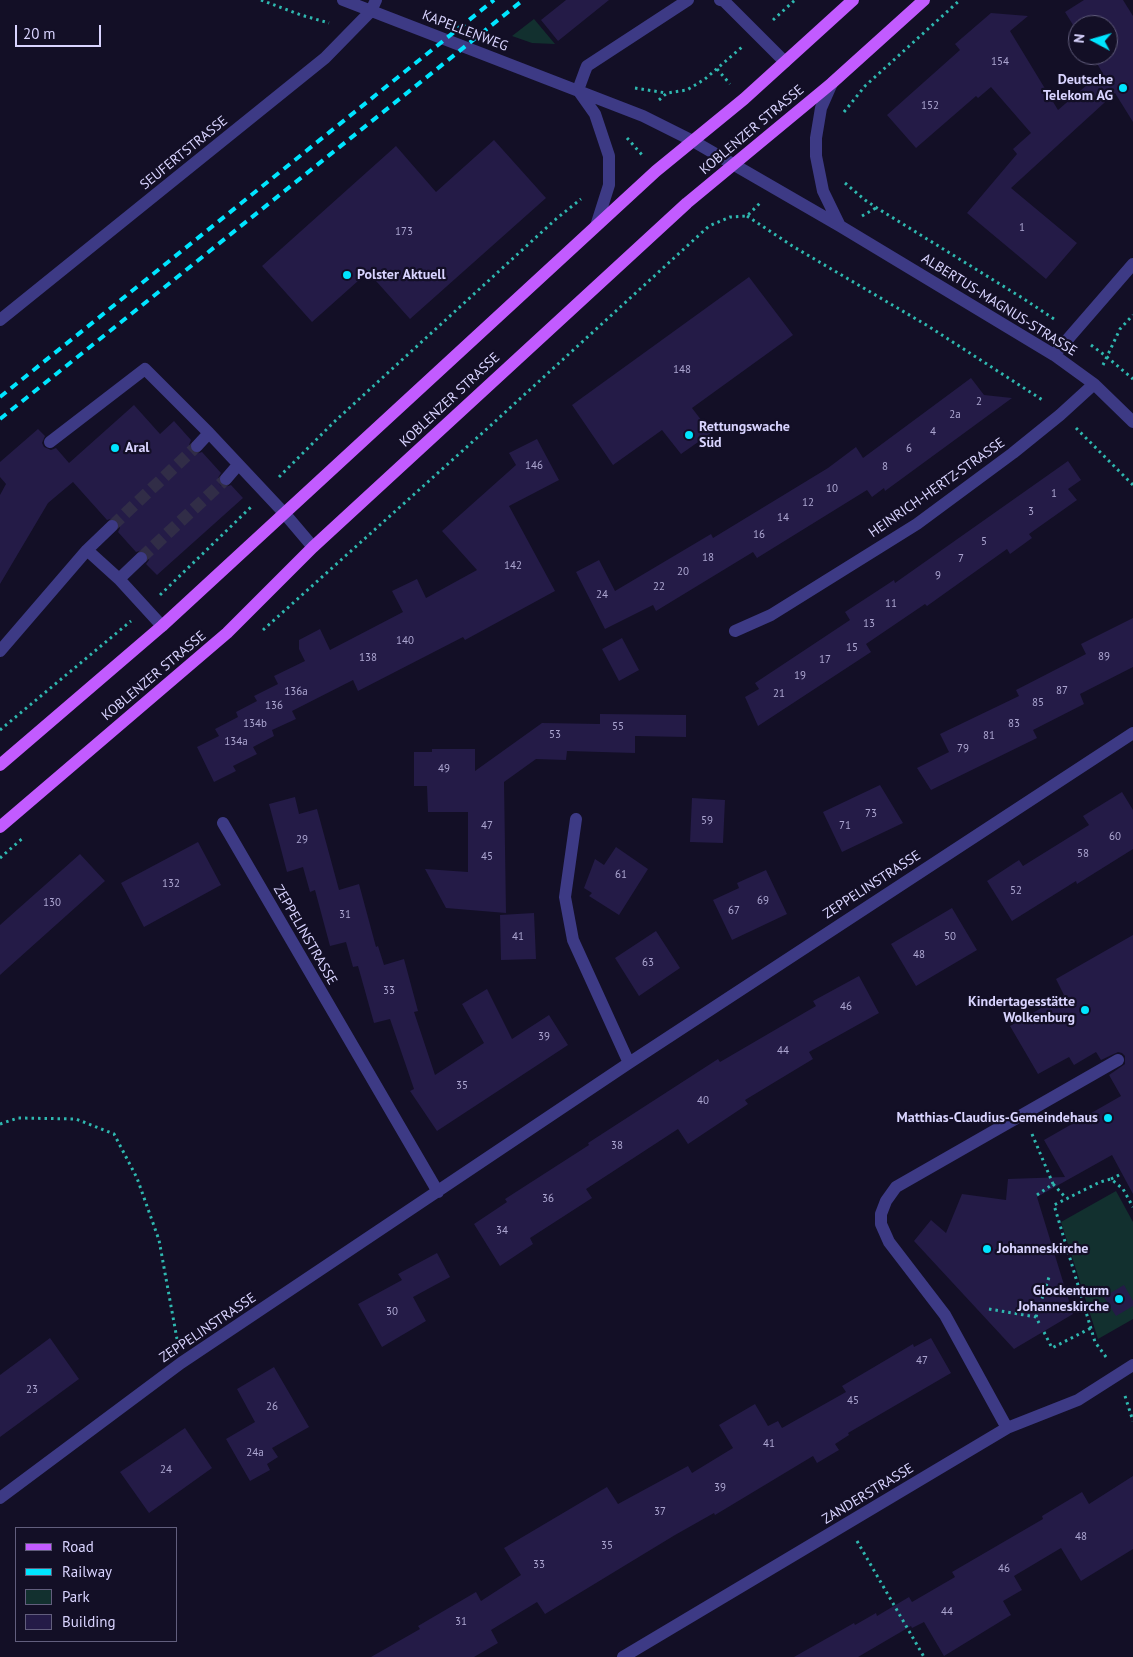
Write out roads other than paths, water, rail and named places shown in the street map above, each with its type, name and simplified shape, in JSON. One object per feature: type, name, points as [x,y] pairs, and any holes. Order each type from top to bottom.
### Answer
[{"type":"main road","name":"KOBLENZER STRASSE","points":[[0,765],[162,626],[596,226],[785,62],[853,0]]},
{"type":"main road","name":"KOBLENZER STRASSE","points":[[0,827],[228,633],[313,547],[687,203],[832,84],[924,0]]},
{"type":"street","name":"KAPELLENWEG","points":[[343,0],[374,6],[643,116],[693,141],[734,165]]},
{"type":"street","points":[[596,226],[609,185],[609,156],[596,114],[578,90],[587,66],[688,0]]},
{"type":"street","points":[[723,0],[785,62]]},
{"type":"street","name":"SEUFERTSTRASSE","points":[[0,320],[325,58],[374,6]]},
{"type":"street","points":[[832,84],[821,108],[816,138],[816,156],[823,191],[840,226]]},
{"type":"street","name":"ALBERTUS-MAGNUS-STRASSE","points":[[734,165],[840,226],[1054,355],[1094,384],[1133,422]]},
{"type":"street","points":[[1054,355],[1133,264]]},
{"type":"street","points":[[50,442],[144,369],[209,433],[285,514],[313,547]]},
{"type":"street","name":"HEINRICH-HERTZ-STRASSE","points":[[735,631],[771,615],[918,524],[1013,453],[1060,415],[1094,384]]},
{"type":"street","points":[[197,446],[209,433]]},
{"type":"street","points":[[226,479],[238,465]]},
{"type":"street","points":[[0,651],[87,550],[112,526]]},
{"type":"street","points":[[87,550],[119,579],[162,626]]},
{"type":"street","points":[[119,579],[141,558]]},
{"type":"street","name":"ZEPPELINSTRASSE","points":[[0,1498],[181,1363],[629,1063],[1133,733]]},
{"type":"street","points":[[576,819],[565,897],[573,940],[629,1063]]},
{"type":"street","name":"ZEPPELINSTRASSE","points":[[222,823],[438,1192]]},
{"type":"street","points":[[1007,1428],[945,1315],[889,1242],[881,1224],[881,1214],[886,1201],[896,1187],[1118,1060]]},
{"type":"street","name":"ZANDERSTRASSE","points":[[622,1657],[1007,1428],[1078,1400],[1133,1365]]},
{"type":"tunnel","points":[[112,526],[197,446]]},
{"type":"tunnel","points":[[141,558],[226,479]]},
{"type":"railway","points":[[0,397],[494,0]]},
{"type":"railway","points":[[0,419],[523,0]]},
{"type":"place","name":"Deutsche Telekom AG","points":[[1123,88]]},
{"type":"place","name":"Polster Aktuell","points":[[347,275]]},
{"type":"place","name":"Rettungswache Süd","points":[[689,435]]},
{"type":"place","name":"Aral","points":[[115,448]]},
{"type":"place","name":"Kindertagesstätte Wolkenburg","points":[[1085,1010]]},
{"type":"place","name":"Matthias-Claudius-Gemeindehaus","points":[[1108,1118]]},
{"type":"place","name":"Johanneskirche","points":[[987,1249]]},
{"type":"place","name":"Glockenturm Johanneskirche","points":[[1119,1299]]}]
